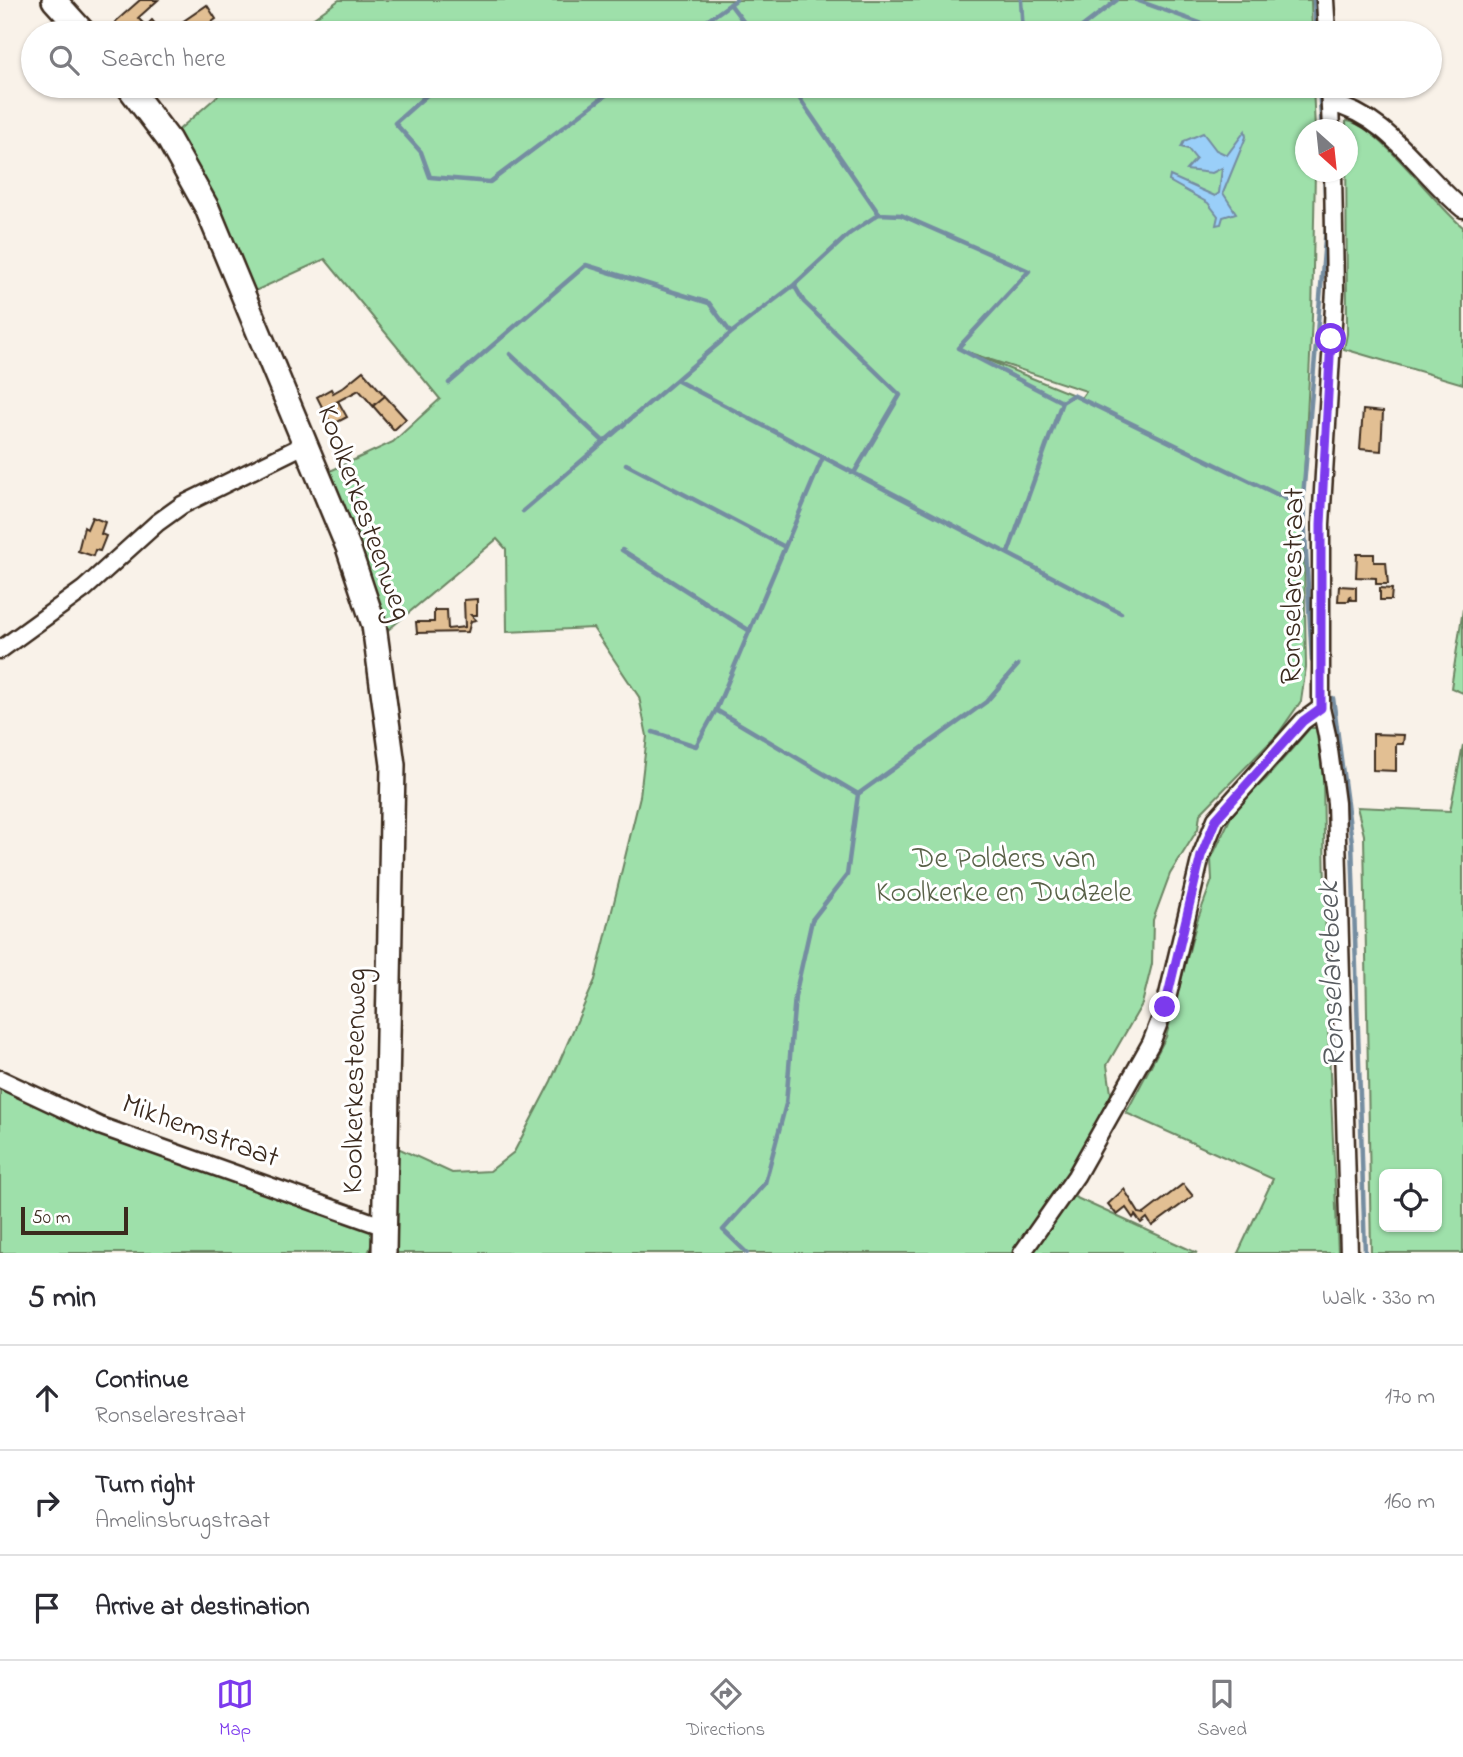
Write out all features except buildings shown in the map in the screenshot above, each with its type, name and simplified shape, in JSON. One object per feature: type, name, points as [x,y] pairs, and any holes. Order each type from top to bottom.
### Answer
[{"type":"main road","points":[[54,0],[73,21]]},
{"type":"main road","name":"Koolkerkesteenweg","points":[[137,98],[169,140],[208,208],[348,547],[374,625],[393,765],[384,1253]]},
{"type":"street","points":[[1325,0],[1326,21]]},
{"type":"street","points":[[1330,98],[1331,119]]},
{"type":"street","points":[[1330,103],[1352,108],[1371,118],[1463,209]]},
{"type":"street","name":"Ronselarestraat","points":[[1333,182],[1335,290],[1321,524],[1321,708],[1328,735],[1336,803],[1349,1253]]},
{"type":"street","points":[[0,650],[84,589],[157,523],[182,505],[306,444]]},
{"type":"street","points":[[1022,1253],[1076,1176],[1151,1043],[1165,1007],[1201,856],[1216,819],[1303,721],[1321,708]]},
{"type":"street","name":"Mikhemstraat","points":[[0,1079],[100,1126],[385,1227]]},
{"type":"green space","points":[[339,0],[1311,0],[1312,21],[310,21]]},
{"type":"green space","name":"De Polders van Koolkerke en Dudzele","points":[[215,98],[1314,98],[1315,119],[1295,119],[1295,182],[1315,182],[1312,317],[1303,497],[1306,667],[1301,701],[1278,734],[1200,814],[1198,829],[1170,874],[1153,920],[1152,964],[1142,1004],[1107,1065],[1113,1107],[1019,1253],[396,1253],[398,1148],[452,1173],[490,1171],[514,1152],[551,1081],[595,980],[640,796],[647,736],[639,697],[593,628],[507,632],[506,549],[497,539],[388,630],[359,541],[330,471],[393,442],[440,399],[325,259],[255,291],[217,205],[175,133]],"holes":[[[970,353],[1086,391],[1081,398]]]},
{"type":"green space","points":[[1358,125],[1389,149],[1463,227],[1463,384],[1344,349],[1347,334],[1346,182],[1358,182]]},
{"type":"green space","points":[[1463,609],[1463,693],[1451,688]]},
{"type":"green space","points":[[1310,728],[1316,728],[1323,776],[1327,1006],[1338,1253],[1238,1253],[1273,1179],[1126,1113],[1166,1037],[1197,921],[1212,880],[1211,859],[1235,808],[1266,779]]},
{"type":"green space","points":[[1463,745],[1463,1253],[1371,1253],[1364,835],[1357,807],[1450,811]]},
{"type":"green space","points":[[0,1083],[378,1230],[368,1253],[0,1253]]},
{"type":"green space","points":[[1068,1194],[1197,1253],[1027,1253]]},
{"type":"water","points":[[1245,131],[1246,137],[1223,193],[1236,213],[1223,217],[1221,224],[1216,225],[1218,216],[1208,203],[1169,181],[1170,176],[1215,196],[1219,193],[1222,168],[1212,173],[1186,170],[1196,159],[1188,149],[1181,147],[1184,141],[1203,133],[1216,150],[1227,155]]},
{"type":"waterway","points":[[707,21],[736,0]]},
{"type":"waterway","points":[[1021,0],[1022,21]]},
{"type":"waterway","points":[[1090,21],[1117,0]]},
{"type":"waterway","points":[[1136,0],[1195,21]]},
{"type":"waterway","name":"Ronselarebeek","points":[[1314,0],[1315,21]]},
{"type":"waterway","points":[[730,4],[743,21]]},
{"type":"waterway","points":[[423,98],[395,123],[421,152],[430,177],[490,182],[602,98]]},
{"type":"waterway","points":[[523,511],[731,333],[794,285],[849,234],[879,214],[799,98]]},
{"type":"waterway","name":"Ronselarebeek","points":[[1320,98],[1321,119]]},
{"type":"waterway","name":"Ronselarebeek","points":[[1324,182],[1326,216]]},
{"type":"waterway","points":[[879,214],[901,215],[1029,271],[958,348],[1062,402]]},
{"type":"waterway","name":"Ronselarebeek","points":[[1312,661],[1303,497],[1326,228]]},
{"type":"waterway","points":[[449,383],[586,265],[709,303],[731,333]]},
{"type":"waterway","points":[[794,285],[804,302],[900,395],[854,473]]},
{"type":"waterway","points":[[510,354],[603,441]]},
{"type":"waterway","points":[[676,380],[1121,613]]},
{"type":"waterway","points":[[1008,553],[1062,402],[1073,395],[1295,503]]},
{"type":"waterway","points":[[716,710],[823,457]]},
{"type":"waterway","points":[[626,464],[785,547]]},
{"type":"waterway","points":[[622,550],[750,631]]},
{"type":"waterway","points":[[747,1253],[723,1230],[765,1183],[786,1104],[795,996],[812,920],[847,875],[858,794],[986,702],[1018,665]]},
{"type":"waterway","name":"Ronselarebeek","points":[[1333,698],[1352,842],[1365,1253]]},
{"type":"waterway","points":[[653,732],[696,746],[716,710],[858,794]]},
{"type":"route","points":[[1165,1007],[1201,856],[1216,819],[1259,774],[1303,721],[1321,708],[1321,524],[1331,339]]}]
